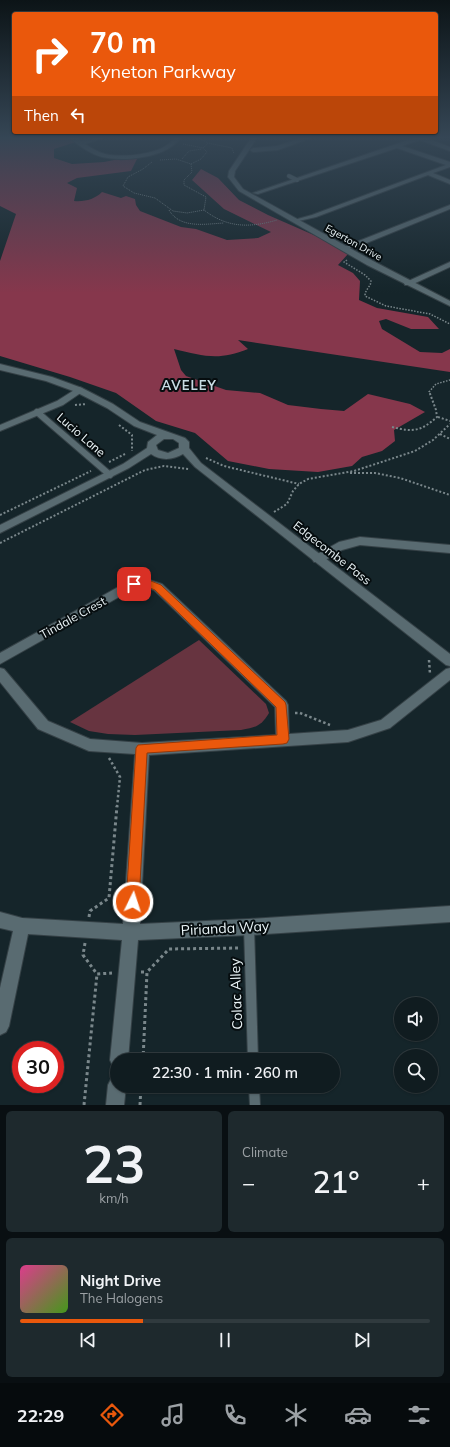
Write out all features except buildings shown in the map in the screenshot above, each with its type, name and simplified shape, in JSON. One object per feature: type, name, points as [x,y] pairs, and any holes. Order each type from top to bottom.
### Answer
[{"type":"street","name":"Egerton Drive","points":[[241,190],[296,219],[353,246],[450,304]]},
{"type":"street","name":"Egerton Drive","points":[[250,190],[344,248],[411,282],[450,297]]},
{"type":"street","points":[[256,193],[267,190]]},
{"type":"street","points":[[296,219],[380,190]]},
{"type":"street","points":[[344,248],[353,246],[450,207]]},
{"type":"street","points":[[411,282],[450,264]]},
{"type":"street","points":[[0,368],[49,379],[79,390],[110,406],[137,424],[167,436]]},
{"type":"street","points":[[0,428],[60,403],[79,390]]},
{"type":"street","points":[[137,424],[161,456]]},
{"type":"street","points":[[126,466],[152,446],[159,438],[167,436]]},
{"type":"street","name":"Edgecombe Pass","points":[[167,436],[181,439],[184,442],[184,449],[194,467]]},
{"type":"street","points":[[0,529],[126,466],[161,456],[173,455],[184,449]]},
{"type":"street","name":"Edgecombe Pass","points":[[173,455],[194,467],[265,517],[450,661]]},
{"type":"street","points":[[318,559],[347,542],[360,541],[450,549]]},
{"type":"street","name":"Tindale Crest","points":[[0,658],[134,584],[146,583],[158,587],[281,705],[283,739]]},
{"type":"street","points":[[0,673],[43,725],[89,745],[142,748],[348,736],[385,724],[450,672]]},
{"type":"street","points":[[120,1053],[131,932],[142,748]]},
{"type":"street","name":"Pirianda Way","points":[[0,920],[22,926],[131,932],[249,927],[450,914]]},
{"type":"street","points":[[0,1026],[22,926]]},
{"type":"street","points":[[115,1105],[116,1093]]},
{"type":"lane","name":"Lucio Lane","points":[[37,412],[110,474]]},
{"type":"lane","name":"Colac Alley","points":[[249,927],[254,1053]]},
{"type":"lane","points":[[254,1093],[255,1105]]},
{"type":"path","points":[[129,190],[160,201],[169,210],[173,217],[186,222],[247,226],[296,219]]},
{"type":"path","points":[[192,190],[206,197],[204,210]]},
{"type":"path","points":[[169,210],[188,213],[204,210],[227,224]]},
{"type":"path","points":[[350,259],[344,263],[369,277],[371,281],[365,292],[365,296],[386,306],[430,314],[450,324]]},
{"type":"path","points":[[392,427],[418,431],[426,428],[438,417],[438,411],[429,397],[429,391],[436,384],[450,380]]},
{"type":"path","points":[[345,473],[415,451],[433,440],[450,422],[438,417]]},
{"type":"path","points":[[440,434],[450,439]]},
{"type":"path","points":[[0,543],[145,470],[164,466],[194,467]]},
{"type":"path","points":[[265,517],[287,504],[293,491],[299,484],[308,479],[319,476],[345,473],[375,473],[400,478],[450,495]]},
{"type":"path","points":[[424,678],[430,674],[429,656]]},
{"type":"path","points":[[282,714],[300,712],[335,727]]},
{"type":"path","points":[[84,1105],[97,974],[83,955],[90,911],[109,898],[120,777],[113,763],[106,756],[106,746]]},
{"type":"path","points":[[143,1053],[147,972],[169,949],[250,948]]},
{"type":"path","points":[[97,974],[147,972]]},
{"type":"path","points":[[140,1105],[141,1093]]},
{"type":"shaded area","points":[[0,190],[77,190],[74,201],[90,200],[102,192],[121,198],[126,196],[135,199],[136,205],[140,211],[181,227],[196,229],[227,240],[258,238],[271,232],[224,209],[203,190],[229,190],[239,200],[268,215],[332,243],[348,254],[338,265],[353,273],[360,281],[359,300],[377,308],[428,317],[439,329],[411,329],[386,319],[379,321],[382,329],[420,352],[442,353],[450,349],[450,372],[238,340],[248,349],[228,355],[211,356],[174,349],[181,370],[186,376],[226,390],[260,393],[288,405],[344,411],[368,394],[410,404],[425,412],[394,430],[395,441],[382,451],[362,457],[352,466],[318,472],[269,469],[228,461],[195,433],[156,421],[116,393],[70,377],[0,356],[0,261],[16,214],[0,206]]},
{"type":"shaded area","points":[[199,640],[266,704],[269,713],[264,721],[255,727],[241,730],[135,735],[108,734],[89,731],[70,722]]},
{"type":"district","name":"AVELEY","points":[[189,385]]},
{"type":"route","points":[[133,902],[142,748],[283,739],[281,705],[158,587],[146,583],[134,584]]}]
